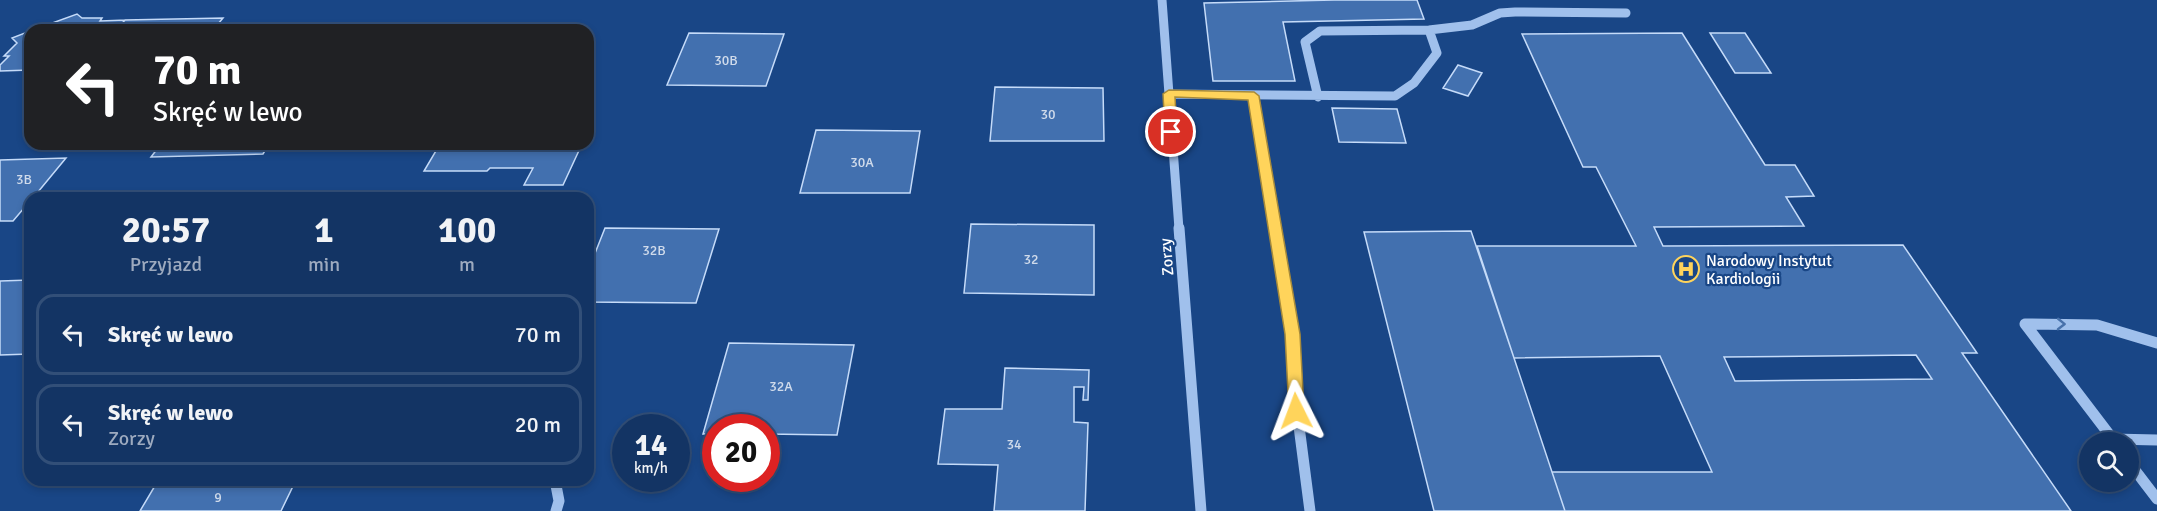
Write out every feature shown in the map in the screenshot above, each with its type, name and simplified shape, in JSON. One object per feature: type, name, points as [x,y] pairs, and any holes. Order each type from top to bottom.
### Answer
[{"type":"street","name":"Zorzy","points":[[1162,0],[1201,511]]},
{"type":"street","points":[[1318,97],[1305,42],[1311,35],[1320,31],[1429,30],[1472,25],[1500,13],[1515,12],[1626,13]]},
{"type":"street","points":[[1169,94],[1395,96],[1405,92],[1428,67],[1437,53],[1429,30]]},
{"type":"street","points":[[1254,96],[1292,334],[1296,411],[1310,511]]},
{"type":"street","points":[[2106,432],[2025,324],[2097,325],[2157,343]]},
{"type":"street","points":[[2139,440],[2157,440]]},
{"type":"street","points":[[2139,475],[2157,499]]},
{"type":"street","points":[[556,486],[559,501],[556,511]]},
{"type":"building","points":[[1417,0],[1424,19],[1283,22],[1295,81],[1213,81],[1204,3]]},
{"type":"building","points":[[77,14],[82,18],[102,18],[100,21],[125,20],[121,24],[50,24]]},
{"type":"building","points":[[223,18],[218,24],[121,24],[125,20]]},
{"type":"building","points":[[24,33],[24,70],[0,71],[0,65],[9,56],[4,56],[17,43],[12,38]]},
{"type":"building","points":[[689,33],[784,34],[766,86],[667,85]]},
{"type":"building","points":[[1682,33],[1765,165],[1795,165],[1814,196],[1786,197],[1804,226],[1654,227],[1663,246],[1903,245],[1977,353],[1962,353],[2071,511],[1565,511],[1552,472],[1712,472],[1660,356],[1514,358],[1477,246],[1636,246],[1596,167],[1583,167],[1522,34]],"holes":[[[1916,355],[1932,379],[1735,381],[1724,357]]]},
{"type":"building","points":[[1710,33],[1745,33],[1771,73],[1735,73]]},
{"type":"building","points":[[1458,65],[1482,73],[1468,96],[1443,88]]},
{"type":"building","points":[[995,87],[1103,88],[1104,141],[990,141]]},
{"type":"building","points":[[1332,108],[1397,109],[1406,143],[1339,142]]},
{"type":"building","points":[[816,130],[920,131],[910,193],[800,193]]},
{"type":"building","points":[[156,150],[265,150],[263,154],[151,157]]},
{"type":"building","points":[[436,150],[579,150],[563,185],[524,185],[533,168],[424,171]]},
{"type":"building","points":[[66,158],[38,192],[24,192],[24,208],[13,221],[0,221],[0,160]]},
{"type":"building","points":[[971,224],[1094,225],[1094,295],[964,293]]},
{"type":"building","points":[[605,228],[719,229],[696,303],[594,302],[594,256]]},
{"type":"building","points":[[1471,231],[1565,511],[1434,511],[1364,232]]},
{"type":"building","points":[[24,280],[24,354],[0,355],[0,281]]},
{"type":"building","points":[[729,343],[854,345],[837,435],[780,434],[780,414],[709,414]]},
{"type":"building","points":[[1005,368],[1089,370],[1088,400],[1083,400],[1084,387],[1074,387],[1074,422],[1088,423],[1085,511],[994,511],[998,465],[938,464],[945,409],[1002,409]]},
{"type":"building","points":[[155,486],[293,486],[281,511],[140,511]]},
{"type":"place","name":"Narodowy Instytut Kardiologii","points":[[1686,269]]},
{"type":"route","points":[[1171,132],[1169,94],[1254,96],[1292,334],[1296,411]]}]
